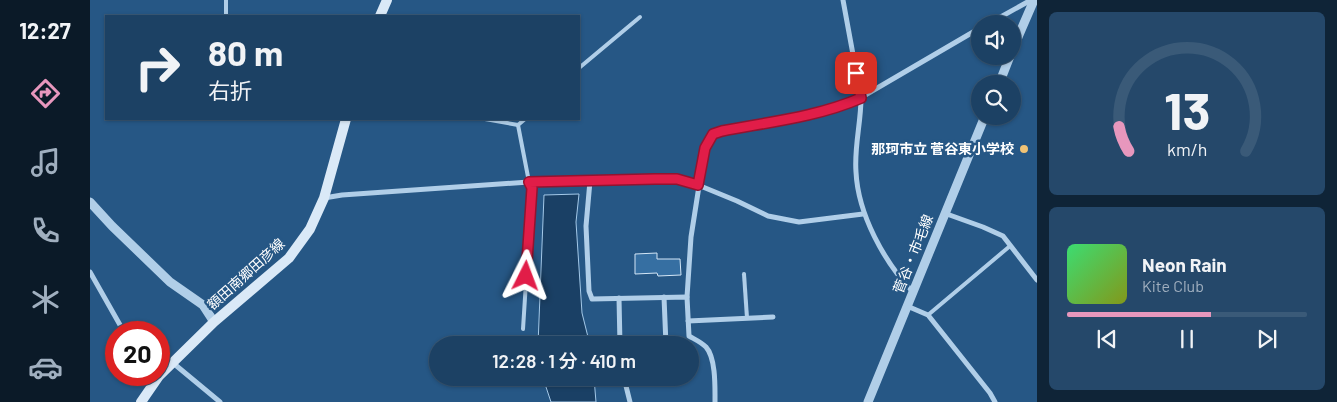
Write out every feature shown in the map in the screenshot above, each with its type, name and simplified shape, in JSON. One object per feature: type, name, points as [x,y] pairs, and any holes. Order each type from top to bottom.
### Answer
[{"type":"main road","points":[[380,15],[387,0]]},
{"type":"main road","name":"額田南郷田彦線","points":[[170,366],[214,322],[289,258],[310,229],[324,198],[346,120]]},
{"type":"main road","name":"額田南郷田彦線","points":[[142,402],[152,386]]},
{"type":"street","points":[[843,0],[861,98],[855,171],[863,214],[902,280],[913,292]]},
{"type":"street","points":[[1004,15],[1032,0]]},
{"type":"street","points":[[1021,28],[1032,0]]},
{"type":"street","points":[[715,402],[716,379],[710,354],[706,348],[689,336],[687,296],[691,237],[698,185],[705,148],[713,134],[827,111],[861,98],[971,33]]},
{"type":"street","name":"菅谷・市毛線","points":[[868,402],[981,125]]},
{"type":"street","points":[[324,198],[342,195],[529,182],[677,179],[737,200],[768,216],[799,222],[863,214]]},
{"type":"street","points":[[590,180],[586,226],[589,291],[592,299],[687,296]]},
{"type":"street","points":[[90,202],[170,282],[203,305],[214,322]]},
{"type":"street","points":[[944,213],[1003,236],[1037,280]]},
{"type":"street","points":[[90,272],[92,279],[117,321]]},
{"type":"street","points":[[664,297],[666,336]]},
{"type":"street","points":[[619,298],[620,336]]},
{"type":"street","points":[[907,306],[928,315],[990,393],[995,402]]},
{"type":"street","points":[[688,322],[773,317]]},
{"type":"street","points":[[173,363],[220,402]]},
{"type":"street","points":[[626,386],[630,402]]},
{"type":"lane","points":[[226,0],[226,15]]},
{"type":"lane","points":[[580,67],[640,17]]},
{"type":"lane","points":[[490,120],[518,125]]},
{"type":"lane","points":[[518,125],[524,120]]},
{"type":"lane","points":[[518,125],[529,182],[532,188],[523,330]]},
{"type":"lane","points":[[928,315],[1010,246]]},
{"type":"lane","points":[[744,274],[747,318]]},
{"type":"water","points":[[579,194],[576,222],[582,313],[588,336],[538,336],[544,195]]},
{"type":"water","points":[[546,386],[595,386],[596,402],[551,402]]},
{"type":"building","points":[[657,253],[657,259],[680,259],[681,275],[635,274],[635,254]]},
{"type":"place","name":"那珂市立 菅谷東小学校","points":[[1024,149]]},
{"type":"route","points":[[526,276],[532,188],[529,182],[677,179],[698,185],[705,148],[713,134],[827,111],[855,101],[861,98],[856,73]]}]
